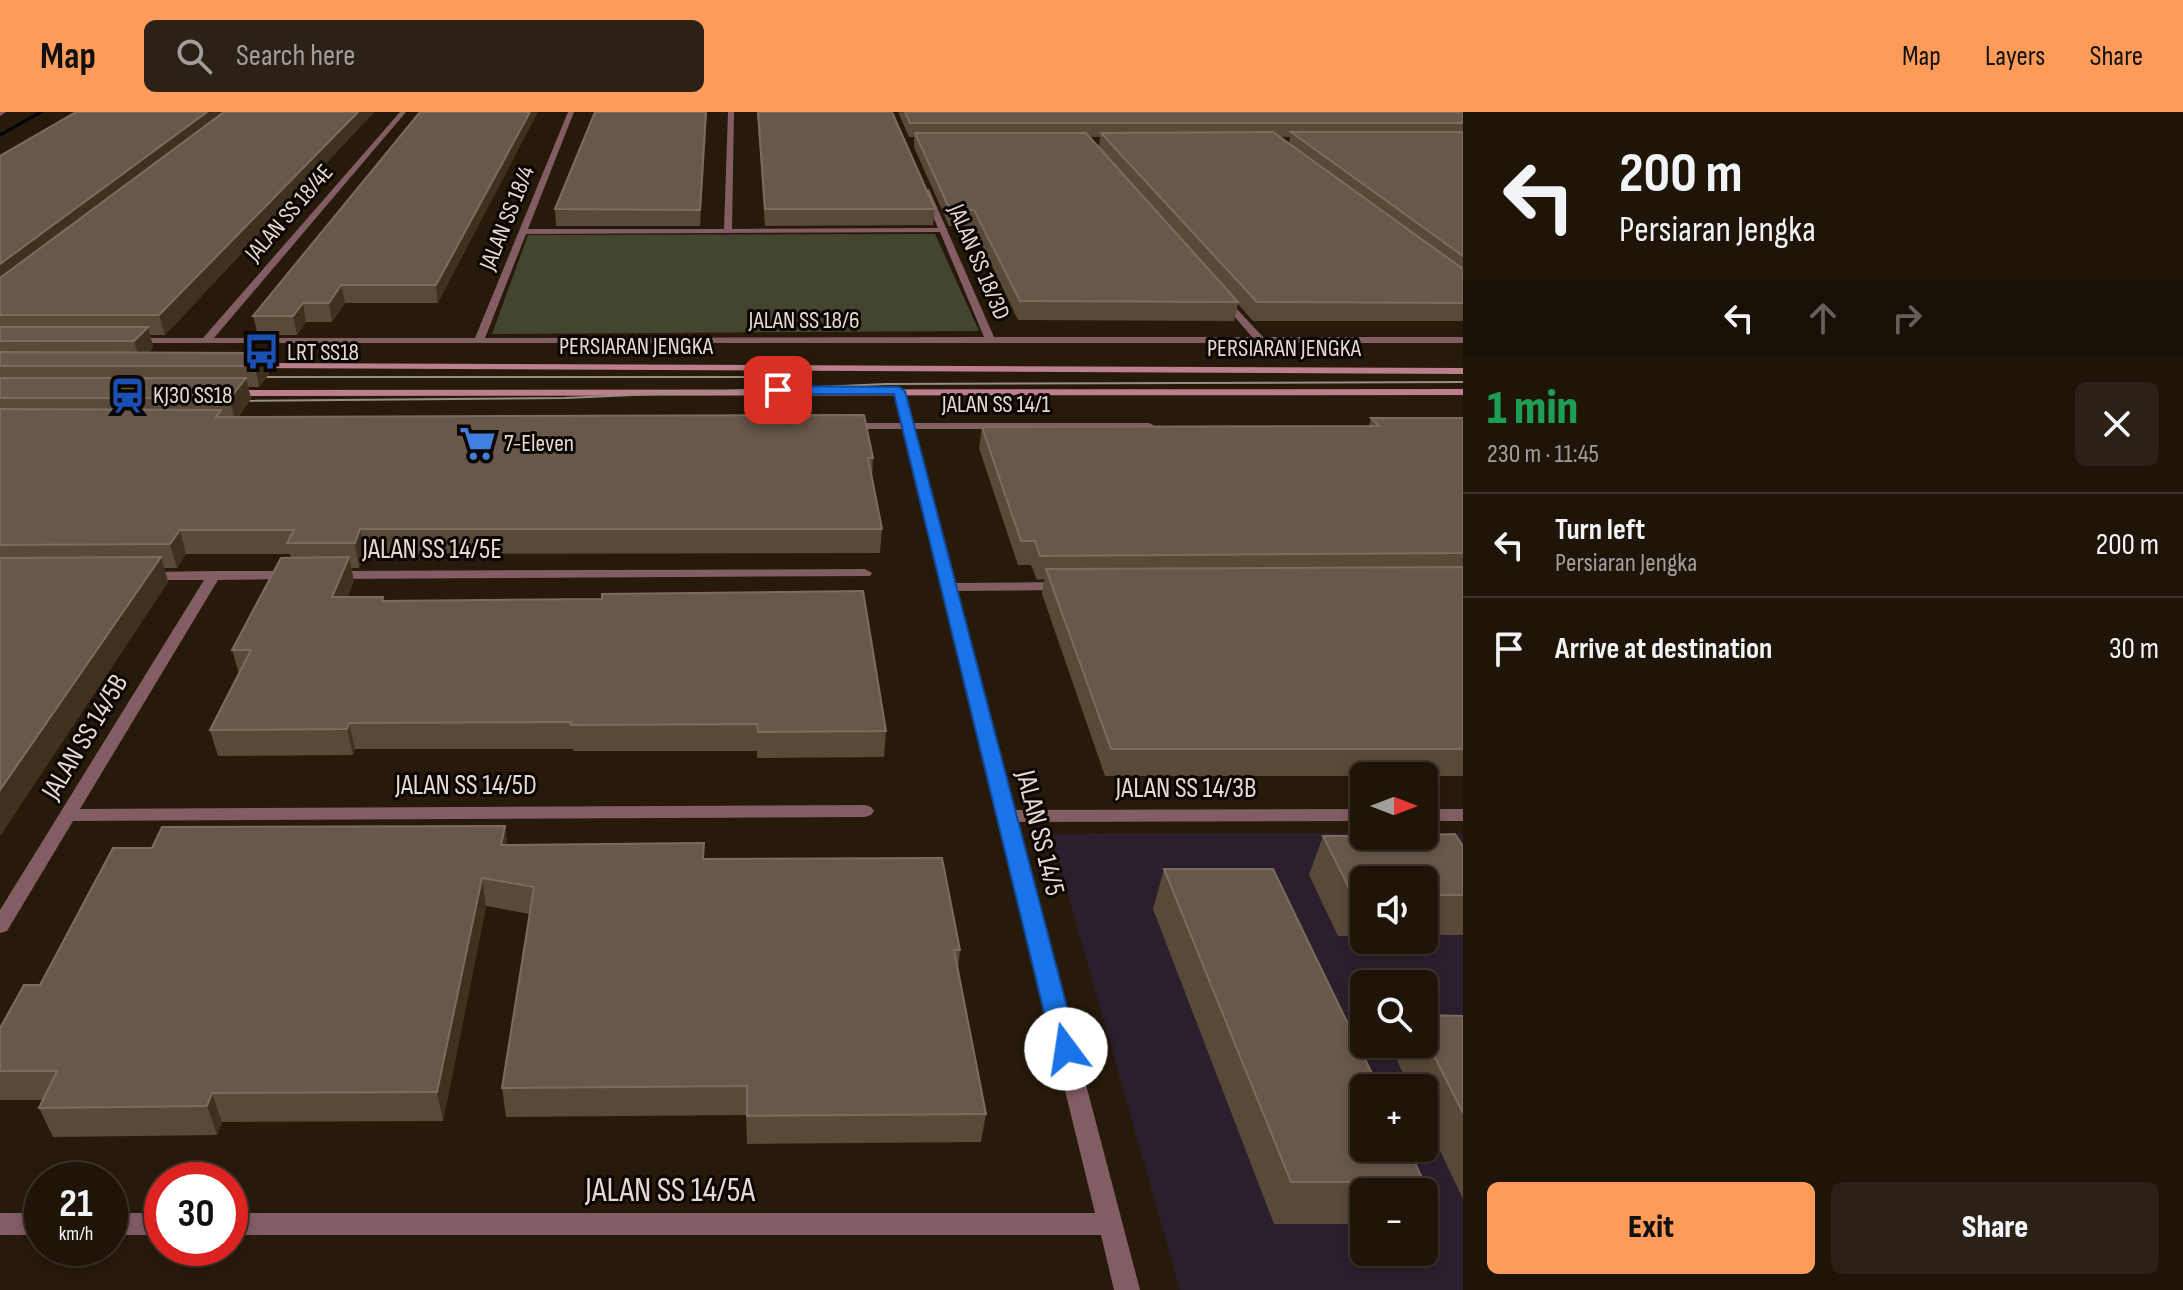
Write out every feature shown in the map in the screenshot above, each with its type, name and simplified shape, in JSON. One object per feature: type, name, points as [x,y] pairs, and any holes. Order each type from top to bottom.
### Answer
[{"type":"main road","name":"PERSIARAN JENGKA","points":[[236,366],[1463,371]]},
{"type":"main road","name":"PERSIARAN JENGKA","points":[[217,393],[1463,392]]},
{"type":"street","name":"JALAN SS 18/4E","points":[[206,341],[403,112]]},
{"type":"street","name":"JALAN SS 18/4","points":[[479,340],[571,112]]},
{"type":"street","points":[[728,231],[731,112]]},
{"type":"street","name":"JALAN SS 18/3D","points":[[921,180],[990,340]]},
{"type":"street","points":[[523,232],[943,230]]},
{"type":"street","points":[[1219,293],[1260,340]]},
{"type":"street","name":"JALAN SS 18/6","points":[[118,341],[1463,340]]},
{"type":"street","name":"JALAN SS 14/5","points":[[899,391],[1127,1290]]},
{"type":"street","name":"JALAN SS 14/1","points":[[830,426],[1158,426]]},
{"type":"street","name":"JALAN SS 14/5E","points":[[126,576],[865,573]]},
{"type":"street","name":"JALAN SS 14/5B","points":[[0,926],[214,575]]},
{"type":"street","points":[[949,587],[1074,586]]},
{"type":"street","name":"JALAN SS 14/5D","points":[[67,815],[865,811]]},
{"type":"street","name":"JALAN SS 14/3B","points":[[1007,816],[1350,815]]},
{"type":"street","points":[[1438,815],[1463,815]]},
{"type":"street","points":[[0,1224],[24,1224]]},
{"type":"street","name":"JALAN SS 14/5A","points":[[248,1224],[1110,1224]]},
{"type":"shaded area","points":[[1350,833],[1350,850],[1438,850],[1438,833],[1463,833],[1463,1290],[1180,1290],[1051,834]]},
{"type":"green space","points":[[935,234],[979,331],[492,334],[528,235]]},
{"type":"building","points":[[76,112],[207,112],[0,264],[0,156]]},
{"type":"building","points":[[224,112],[358,112],[159,315],[0,315],[0,278]]},
{"type":"building","points":[[420,112],[530,112],[436,285],[341,285],[329,303],[303,303],[293,316],[253,316]]},
{"type":"building","points":[[595,112],[706,112],[700,210],[555,209]]},
{"type":"building","points":[[758,112],[892,112],[935,209],[765,209]]},
{"type":"building","points":[[905,112],[1463,112],[1463,123],[910,123]]},
{"type":"building","points":[[1273,132],[1463,269],[1463,303],[1257,302],[1101,133]]},
{"type":"building","points":[[1291,132],[1463,132],[1463,256]]},
{"type":"building","points":[[915,133],[1086,133],[1238,302],[1020,301],[974,210],[950,210]]},
{"type":"building","points":[[0,327],[148,327],[134,341],[0,341]]},
{"type":"building","points":[[0,352],[264,353],[255,366],[0,366]]},
{"type":"building","points":[[0,378],[246,378],[230,398],[0,398]]},
{"type":"building","points":[[0,409],[221,410],[216,417],[864,415],[873,458],[868,458],[882,529],[360,529],[355,543],[287,543],[294,530],[180,530],[170,544],[0,545]]},
{"type":"building","points":[[1371,418],[1463,418],[1463,553],[1040,556],[1035,541],[1021,541],[982,427],[1379,426]]},
{"type":"building","points":[[161,557],[0,790],[0,558]]},
{"type":"building","points":[[349,557],[332,597],[383,597],[382,601],[602,599],[602,594],[863,591],[886,731],[758,732],[757,724],[571,725],[571,722],[349,723],[347,729],[210,730],[251,650],[232,650],[281,558]]},
{"type":"building","points":[[1463,567],[1463,749],[1111,749],[1046,569]]},
{"type":"building","points":[[505,826],[501,845],[704,843],[703,859],[942,858],[960,950],[954,950],[986,1114],[747,1116],[747,1086],[502,1088],[534,887],[482,878],[437,1092],[212,1093],[207,1106],[39,1108],[57,1071],[0,1071],[0,1028],[24,985],[40,985],[113,848],[152,848],[162,827]]},
{"type":"building","points":[[1455,834],[1463,846],[1463,895],[1438,895],[1438,866],[1350,866],[1350,890],[1323,836],[1350,836],[1350,850],[1438,850],[1438,835]]},
{"type":"building","points":[[1164,869],[1273,869],[1350,1028],[1350,1058],[1364,1058],[1372,1074],[1350,1074],[1350,1162],[1415,1162],[1422,1178],[1291,1182]]},
{"type":"building","points":[[1438,1015],[1463,1016],[1463,1113],[1435,1058],[1438,1058]]},
{"type":"waterway","points":[[0,135],[42,112]]},
{"type":"tram line","points":[[244,377],[784,377]]},
{"type":"tram line","points":[[227,401],[565,398],[886,384],[1463,382]]},
{"type":"place","name":"LRT SS18","points":[[261,352]]},
{"type":"place","name":"KJ30 SS18","points":[[127,395]]},
{"type":"place","name":"7-Eleven","points":[[478,443]]},
{"type":"route","points":[[778,390],[899,391],[1066,1049]]}]
